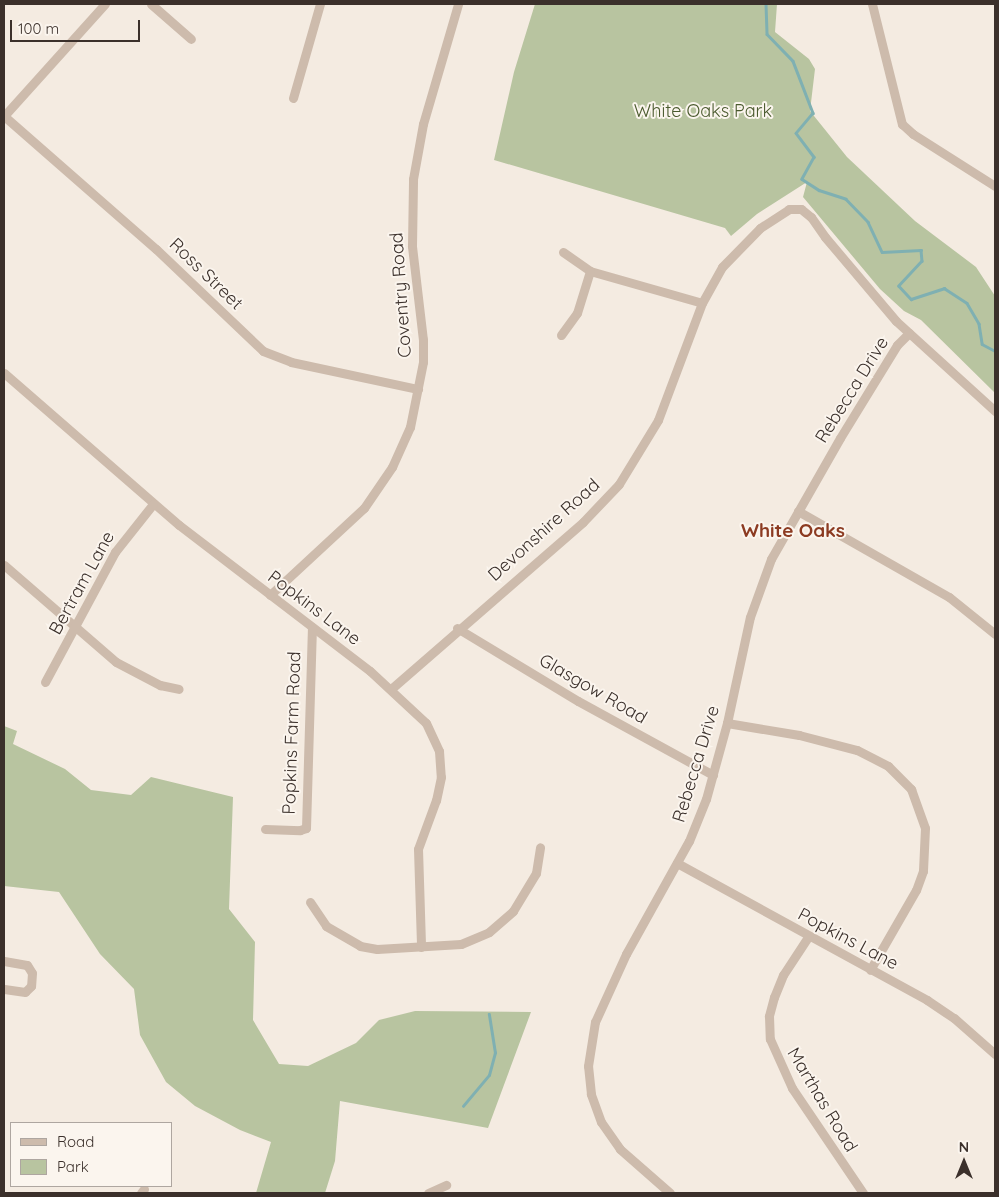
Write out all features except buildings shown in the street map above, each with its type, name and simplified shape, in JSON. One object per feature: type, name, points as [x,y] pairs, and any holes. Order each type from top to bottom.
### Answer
[{"type":"street","points":[[4,116],[105,4]]},
{"type":"street","points":[[151,4],[191,39]]},
{"type":"street","points":[[293,98],[320,4]]},
{"type":"street","name":"Coventry Road","points":[[270,595],[353,520],[376,493],[404,441],[418,389],[423,340],[412,246],[413,179],[424,124],[458,4]]},
{"type":"street","points":[[872,4],[902,124],[913,134],[995,186]]},
{"type":"street","name":"Ross Street","points":[[4,116],[156,249],[264,351],[291,362],[418,389]]},
{"type":"street","name":"Devonshire Road","points":[[391,689],[457,628],[583,522],[629,471],[658,420],[702,303],[722,267],[744,242],[778,215],[789,210],[801,210],[811,217],[876,299],[909,333]]},
{"type":"street","points":[[563,252],[590,271],[702,303]]},
{"type":"street","points":[[561,335],[577,313],[590,271]]},
{"type":"street","points":[[909,333],[995,411]]},
{"type":"street","name":"Rebecca Drive","points":[[670,1193],[632,1161],[610,1137],[594,1105],[588,1066],[591,1038],[600,1008],[626,954],[677,864],[697,822],[713,775],[727,723],[756,598],[771,558],[877,377],[909,333]]},
{"type":"street","name":"Popkins Lane","points":[[4,373],[153,504],[391,689],[426,723],[440,760],[436,800],[418,849],[422,947]]},
{"type":"street","name":"Bertram Lane","points":[[45,682],[76,629],[115,552],[153,504]]},
{"type":"street","points":[[798,511],[949,597],[995,634]]},
{"type":"street","points":[[4,565],[76,629],[123,667],[160,685],[179,689]]},
{"type":"street","name":"Popkins Farm Road","points":[[265,829],[300,830],[306,828],[312,628]]},
{"type":"street","name":"Glasgow Road","points":[[457,628],[578,701],[713,775]]},
{"type":"street","points":[[727,723],[799,735],[858,750],[888,766],[911,789],[925,828],[923,871],[916,890],[870,970]]},
{"type":"street","points":[[310,902],[326,926],[352,943],[377,949],[468,942],[503,922],[519,903],[536,873],[540,846]]},
{"type":"street","name":"Popkins Lane","points":[[677,864],[808,938],[940,1008],[995,1054]]},
{"type":"street","name":"Marthas Road","points":[[808,938],[783,975],[774,997],[769,1016],[770,1039],[792,1088],[863,1193]]},
{"type":"street","points":[[4,962],[27,966],[32,973],[31,986],[25,992],[4,989]]},
{"type":"street","points":[[428,1193],[446,1185]]},
{"type":"green space","name":"White Oaks Park","points":[[535,4],[777,4],[775,32],[809,59],[815,69],[810,111],[847,157],[915,221],[976,267],[995,296],[995,393],[921,320],[904,311],[880,289],[803,197],[807,182],[757,214],[731,236],[725,228],[494,160],[514,72]]},
{"type":"green space","points":[[4,726],[17,731],[13,744],[65,769],[91,790],[131,795],[151,777],[233,797],[229,909],[255,942],[253,1020],[279,1064],[308,1066],[356,1043],[379,1020],[415,1011],[531,1012],[488,1128],[340,1101],[335,1161],[325,1193],[256,1193],[271,1142],[240,1130],[195,1106],[166,1082],[140,1035],[134,989],[100,954],[59,892],[4,886]]},
{"type":"waterway","points":[[766,4],[767,34],[793,61],[813,113],[796,133],[814,157],[802,179],[819,190],[846,199],[868,222],[882,252],[921,250],[922,261],[899,286],[911,299],[944,288],[967,303],[979,324],[982,344],[995,351]]},
{"type":"waterway","points":[[463,1106],[489,1075],[495,1053],[489,1014]]},
{"type":"district","name":"White Oaks","points":[[793,531]]}]
